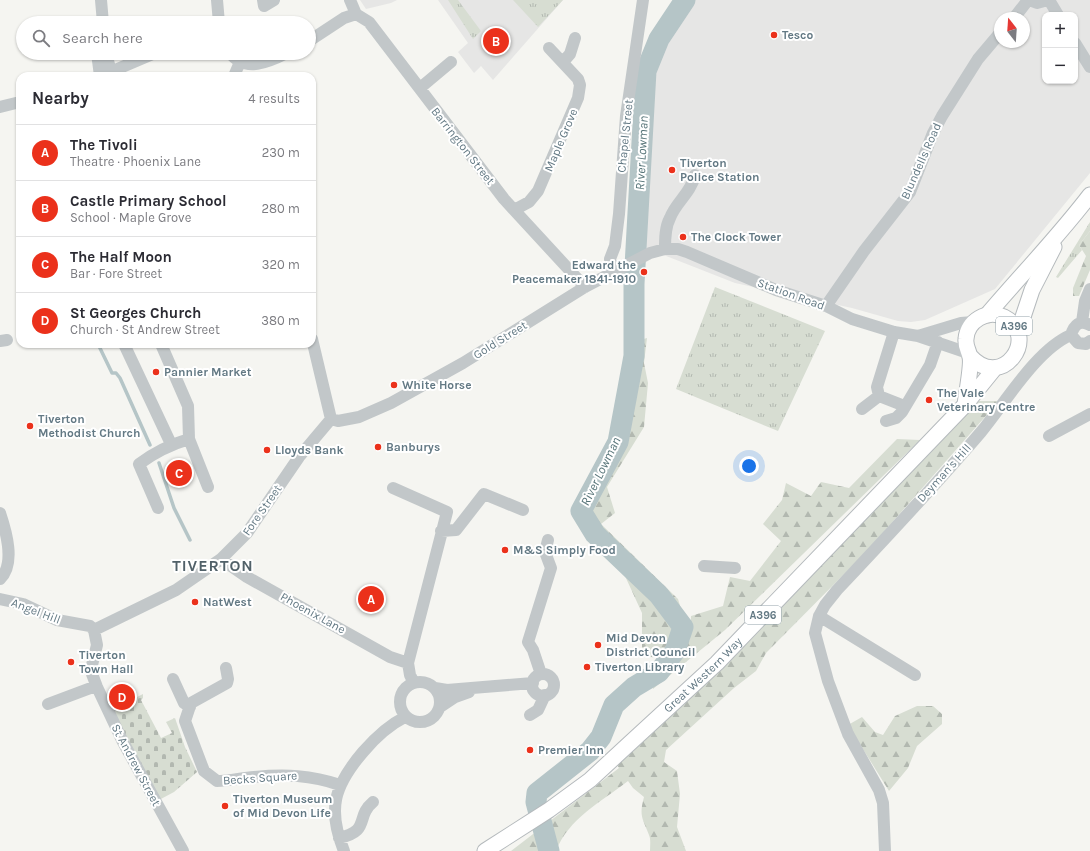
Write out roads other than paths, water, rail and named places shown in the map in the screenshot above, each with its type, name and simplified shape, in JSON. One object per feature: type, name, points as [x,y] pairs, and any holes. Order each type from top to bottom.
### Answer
[{"type":"main road","name":"A396","points":[[973,322],[987,315],[1023,272],[1062,231],[1090,195]]},
{"type":"main road","name":"A396","points":[[1018,332],[1032,290],[1062,231]]},
{"type":"main road","name":"A396","points":[[965,405],[995,368],[1010,362],[1015,356],[1019,340],[1018,332],[1014,325],[1002,316],[987,315]]},
{"type":"main road","points":[[965,405],[969,355],[966,347],[967,334],[973,322]]},
{"type":"main road","points":[[969,355],[981,366],[995,368]]},
{"type":"main road","name":"Great Western Way","points":[[485,851],[548,810],[590,780],[716,662],[965,405]]},
{"type":"street","points":[[93,0],[94,16]]},
{"type":"street","points":[[101,0],[102,16]]},
{"type":"street","points":[[217,0],[218,16]]},
{"type":"street","points":[[316,36],[344,18],[356,14],[350,0]]},
{"type":"street","name":"Chapel Street","points":[[612,271],[610,259],[615,246],[619,214],[626,116],[643,0]]},
{"type":"street","points":[[1019,12],[1028,0],[1036,3],[1048,0],[1056,12]]},
{"type":"street","name":"Barrington Street","points":[[356,14],[369,22],[514,210],[585,287]]},
{"type":"street","points":[[563,62],[570,54],[575,38]]},
{"type":"street","name":"Blundells Road","points":[[826,306],[864,251],[910,192],[933,133],[942,116],[978,59],[994,40]]},
{"type":"street","name":"Maple Grove","points":[[514,210],[529,202],[538,191],[578,98],[580,85],[578,79],[549,48]]},
{"type":"street","points":[[1078,48],[1090,67]]},
{"type":"street","points":[[99,60],[103,72]]},
{"type":"street","points":[[104,72],[105,60]]},
{"type":"street","points":[[111,72],[138,60]]},
{"type":"street","points":[[237,60],[240,62],[259,65],[271,60]]},
{"type":"street","points":[[236,72],[240,62]]},
{"type":"street","points":[[420,88],[451,62]]},
{"type":"street","points":[[0,107],[16,103]]},
{"type":"street","points":[[665,249],[665,236],[670,217],[693,184],[695,175]]},
{"type":"street","name":"Gold Street","points":[[331,419],[338,421],[359,417],[391,403],[463,363],[612,271],[650,253],[665,249]]},
{"type":"street","name":"Station Road","points":[[665,249],[678,249],[687,252],[776,290],[826,306],[852,319],[894,332],[918,336],[938,342],[969,355]]},
{"type":"street","points":[[1090,289],[1085,301],[1086,324],[1074,327],[1072,335],[1078,342],[1086,344],[1090,341]]},
{"type":"street","name":"Station Road","points":[[918,336],[973,322]]},
{"type":"street","points":[[879,396],[877,387],[894,332]]},
{"type":"street","name":"Deyman's Hill","points":[[819,616],[824,605],[980,432],[1038,360],[1050,348],[1072,335]]},
{"type":"street","points":[[886,421],[896,418],[902,412],[927,373],[938,342]]},
{"type":"street","points":[[126,348],[171,444]]},
{"type":"street","points":[[163,348],[188,406],[189,439],[208,487]]},
{"type":"street","points":[[314,348],[331,419]]},
{"type":"street","points":[[879,396],[902,405]]},
{"type":"street","points":[[862,409],[879,396]]},
{"type":"street","points":[[1049,436],[1090,414]]},
{"type":"street","name":"Fore Street","points":[[94,630],[176,590],[221,559],[247,533],[300,457],[331,419]]},
{"type":"street","points":[[158,508],[139,464],[155,452],[171,444],[189,439]]},
{"type":"street","points":[[393,488],[447,512],[408,663],[410,675],[414,683]]},
{"type":"street","points":[[441,531],[456,530],[484,494],[523,510]]},
{"type":"street","points":[[0,513],[8,554],[5,572],[0,579]]},
{"type":"street","points":[[545,695],[535,691],[537,678],[533,650],[528,642],[551,568],[545,552],[548,540]]},
{"type":"street","name":"Phoenix Lane","points":[[221,559],[247,577],[327,620],[390,657],[408,663]]},
{"type":"street","points":[[704,566],[735,568]]},
{"type":"street","name":"Angel Hill","points":[[0,599],[23,604],[57,620],[90,626],[94,630]]},
{"type":"street","points":[[885,851],[883,803],[879,790],[848,734],[828,682],[815,633],[819,616],[915,675]]},
{"type":"street","name":"St Andrew Street","points":[[94,630],[97,645],[92,665],[92,674],[96,686],[122,740],[183,851]]},
{"type":"street","points":[[173,679],[184,703],[190,707],[191,703],[197,698],[227,684],[228,679],[226,668]]},
{"type":"street","points":[[435,688],[441,700],[440,707],[434,718],[422,723],[405,717],[400,706],[401,695],[409,685],[414,683],[425,682],[435,688],[447,690],[480,688],[537,678],[547,674],[554,681],[553,689],[545,695],[538,710],[530,715]]},
{"type":"street","points":[[48,704],[96,686]]},
{"type":"street","points":[[440,707],[455,697],[480,688]]},
{"type":"street","name":"Becks Square","points":[[190,707],[185,721],[204,771],[217,781],[298,774],[312,776],[340,785]]},
{"type":"street","points":[[344,851],[339,838],[334,812],[340,785],[347,771],[371,743],[394,722],[405,717]]},
{"type":"street","points":[[339,838],[355,832],[362,822],[368,806],[373,802]]},
{"type":"waterway","name":"River Lowman","points":[[549,851],[536,802],[537,793],[590,751],[601,737],[614,705],[634,687],[659,672],[675,651],[683,627],[659,595],[595,534],[581,511],[618,442],[634,356],[634,284],[646,71],[659,39],[685,0]]},
{"type":"waterway","points":[[100,348],[112,373],[116,373],[120,378],[150,445]]},
{"type":"waterway","points":[[159,463],[174,508],[190,540]]},
{"type":"place","name":"Tesco","points":[[774,35]]},
{"type":"place","name":"Castle Primary School","points":[[496,41]]},
{"type":"place","name":"Tiverton Police Station","points":[[672,170]]},
{"type":"place","name":"The Clock Tower","points":[[683,237]]},
{"type":"place","name":"Edward the Peacemaker 1841-1910","points":[[644,272]]},
{"type":"place","name":"Pannier Market","points":[[156,372]]},
{"type":"place","name":"White Horse","points":[[394,385]]},
{"type":"place","name":"The Vale Veterinary Centre","points":[[929,400]]},
{"type":"place","name":"Tiverton Methodist Church","points":[[30,426]]},
{"type":"place","name":"Banburys","points":[[378,447]]},
{"type":"place","name":"Lloyds Bank","points":[[267,450]]},
{"type":"place","name":"The Half Moon","points":[[179,473]]},
{"type":"place","name":"M&S Simply Food","points":[[505,550]]},
{"type":"place","name":"The Tivoli","points":[[371,599]]},
{"type":"place","name":"NatWest","points":[[195,602]]},
{"type":"place","name":"Mid Devon District Council","points":[[598,645]]},
{"type":"place","name":"Tiverton Town Hall","points":[[71,662]]},
{"type":"place","name":"Tiverton Library","points":[[587,667]]},
{"type":"place","name":"St Georges Church","points":[[122,697]]},
{"type":"place","name":"Premier Inn","points":[[530,750]]},
{"type":"place","name":"Tiverton Museum of Mid Devon Life","points":[[225,806]]},
{"type":"district","name":"TIVERTON","points":[[213,565]]}]
